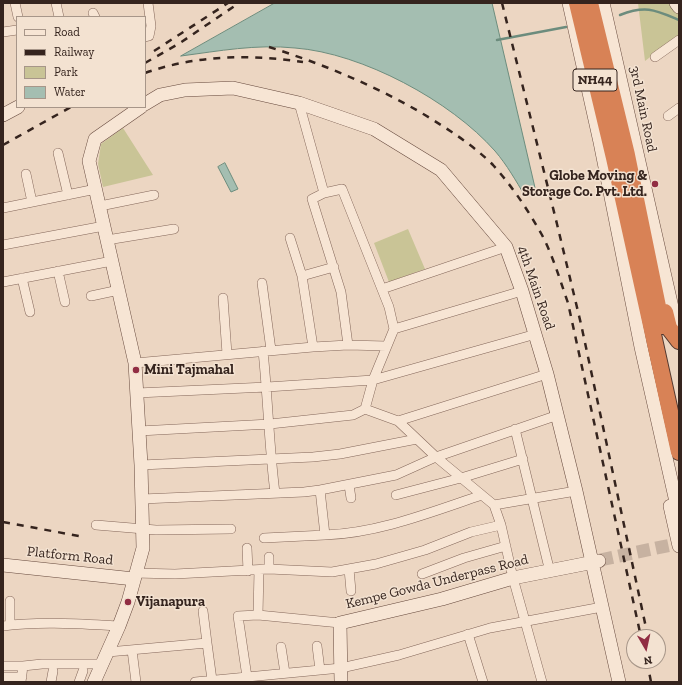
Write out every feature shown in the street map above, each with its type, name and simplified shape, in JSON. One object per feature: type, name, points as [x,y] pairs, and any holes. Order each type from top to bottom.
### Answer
[{"type":"highway","name":"NH44","points":[[577,3],[620,156]]},
{"type":"highway","name":"NH44","points":[[590,3],[620,156],[645,305],[648,346],[679,452]]},
{"type":"highway","points":[[645,305],[663,302],[669,328],[679,340]]},
{"type":"highway","name":"NH44","points":[[645,305],[679,402]]},
{"type":"street","points":[[15,3],[18,16]]},
{"type":"street","points":[[56,3],[59,16]]},
{"type":"street","points":[[146,38],[149,36],[151,26],[148,3]]},
{"type":"street","points":[[569,3],[600,142],[645,305]]},
{"type":"street","name":"3rd Main Road","points":[[603,3],[679,340]]},
{"type":"street","points":[[676,3],[679,7]]},
{"type":"street","points":[[3,32],[16,30]]},
{"type":"street","points":[[655,57],[679,40]]},
{"type":"street","name":"4th Main Road","points":[[146,102],[160,95],[184,90],[233,88],[299,103],[374,129],[441,170],[506,247],[536,334],[558,415],[576,491],[596,561],[602,607],[619,682]]},
{"type":"street","points":[[299,103],[324,193]]},
{"type":"street","name":"4th Main Road","points":[[94,682],[103,664],[128,602],[143,548],[143,529],[135,363],[90,161],[95,139],[137,108]]},
{"type":"street","points":[[668,116],[679,108]]},
{"type":"street","points":[[58,153],[68,195]]},
{"type":"street","points":[[26,174],[32,202]]},
{"type":"street","points":[[3,208],[96,188]]},
{"type":"street","points":[[139,431],[270,424],[353,416],[365,409],[372,380],[394,329],[389,307],[342,189],[324,193],[312,199],[341,292],[348,345]]},
{"type":"street","points":[[100,206],[154,196]]},
{"type":"street","points":[[3,246],[104,226]]},
{"type":"street","points":[[107,240],[174,229]]},
{"type":"street","points":[[290,238],[302,276],[314,347]]},
{"type":"street","points":[[382,289],[506,247]]},
{"type":"street","points":[[3,282],[112,261]]},
{"type":"street","points":[[302,276],[334,267]]},
{"type":"street","points":[[58,271],[65,302]]},
{"type":"street","points":[[22,278],[30,312]]},
{"type":"street","points":[[262,283],[267,351],[267,387],[271,459],[275,493]]},
{"type":"street","points":[[91,296],[119,290]]},
{"type":"street","points":[[394,329],[522,291]]},
{"type":"street","points":[[223,298],[227,354]]},
{"type":"street","points":[[137,393],[372,380],[536,334]]},
{"type":"street","points":[[135,363],[314,347],[348,345],[386,346]]},
{"type":"street","points":[[648,346],[667,464],[679,516]]},
{"type":"street","points":[[398,422],[547,374]]},
{"type":"street","points":[[365,409],[398,422],[460,478],[494,505],[501,525],[513,578],[542,682]]},
{"type":"street","points":[[142,499],[320,490],[396,475],[436,457],[558,415]]},
{"type":"street","points":[[515,429],[550,572]]},
{"type":"street","points":[[141,465],[340,454],[417,439]]},
{"type":"street","points":[[396,495],[523,459]]},
{"type":"street","points":[[667,464],[663,475],[676,545]]},
{"type":"street","points":[[349,484],[351,498]]},
{"type":"street","points":[[320,490],[325,535]]},
{"type":"street","points":[[494,505],[576,491]]},
{"type":"street","points":[[264,538],[348,534],[412,518],[482,495]]},
{"type":"street","points":[[96,525],[176,530],[231,529]]},
{"type":"street","points":[[134,576],[269,569],[332,572],[390,560],[425,550],[471,532],[501,525]]},
{"type":"street","points":[[422,574],[464,558],[506,546]]},
{"type":"street","points":[[247,548],[248,571]]},
{"type":"street","points":[[269,557],[269,569]]},
{"type":"street","name":"Kempe Gowda Underpass Road","points":[[341,682],[340,623],[442,599],[513,578],[550,572],[596,561]]},
{"type":"street","name":"Platform Road","points":[[3,565],[134,576]]},
{"type":"street","points":[[349,569],[351,591]]},
{"type":"street","points":[[258,615],[260,570]]},
{"type":"street","points":[[10,600],[6,626],[77,623],[119,626]]},
{"type":"street","points":[[195,682],[341,668],[399,655],[490,628],[602,607]]},
{"type":"street","points":[[203,611],[212,680]]},
{"type":"street","points":[[247,677],[238,616],[258,615],[340,623]]},
{"type":"street","points":[[468,634],[482,682]]},
{"type":"street","points":[[108,652],[207,643]]},
{"type":"street","points":[[318,646],[320,670]]},
{"type":"street","points":[[281,648],[284,673]]},
{"type":"street","points":[[132,650],[136,682]]},
{"type":"street","points":[[3,666],[42,664],[103,664]]},
{"type":"street","points":[[3,677],[22,680],[23,666]]},
{"type":"street","points":[[51,682],[53,671]]},
{"type":"street","points":[[79,682],[83,671]]},
{"type":"green space","points":[[638,3],[672,3],[679,12],[679,35],[645,61]]},
{"type":"green space","points":[[123,128],[153,175],[103,187],[98,164],[101,144]]},
{"type":"green space","points":[[408,229],[425,269],[389,282],[374,243]]},
{"type":"water","points":[[275,3],[492,3],[536,192],[525,196],[495,151],[477,132],[455,115],[404,83],[348,59],[321,52],[280,47],[252,47],[181,56]]},
{"type":"water","points":[[225,163],[238,189],[231,192],[218,167]]},
{"type":"waterway","points":[[620,15],[637,10],[650,10],[657,11],[679,20]]},
{"type":"waterway","points":[[497,40],[566,27]]},
{"type":"tunnel","points":[[600,560],[671,545]]},
{"type":"railway","points":[[154,51],[228,3]]},
{"type":"railway","points":[[146,62],[180,43],[239,3]]},
{"type":"railway","points":[[502,3],[581,324],[646,629]]},
{"type":"railway","points":[[269,47],[349,76],[406,104],[443,126],[469,144],[493,165],[531,216],[550,251],[568,303],[639,629]]},
{"type":"railway","points":[[146,73],[184,63],[223,58],[243,57],[283,59],[303,62]]},
{"type":"railway","points":[[3,145],[69,108]]},
{"type":"railway","points":[[3,522],[79,536]]},
{"type":"railway","points":[[649,669],[651,682]]},
{"type":"place","name":"Globe Moving & Storage Co. Pvt. Ltd.","points":[[655,184]]},
{"type":"place","name":"Mini Tajmahal","points":[[136,370]]},
{"type":"place","name":"Vijanapura","points":[[128,602]]}]
